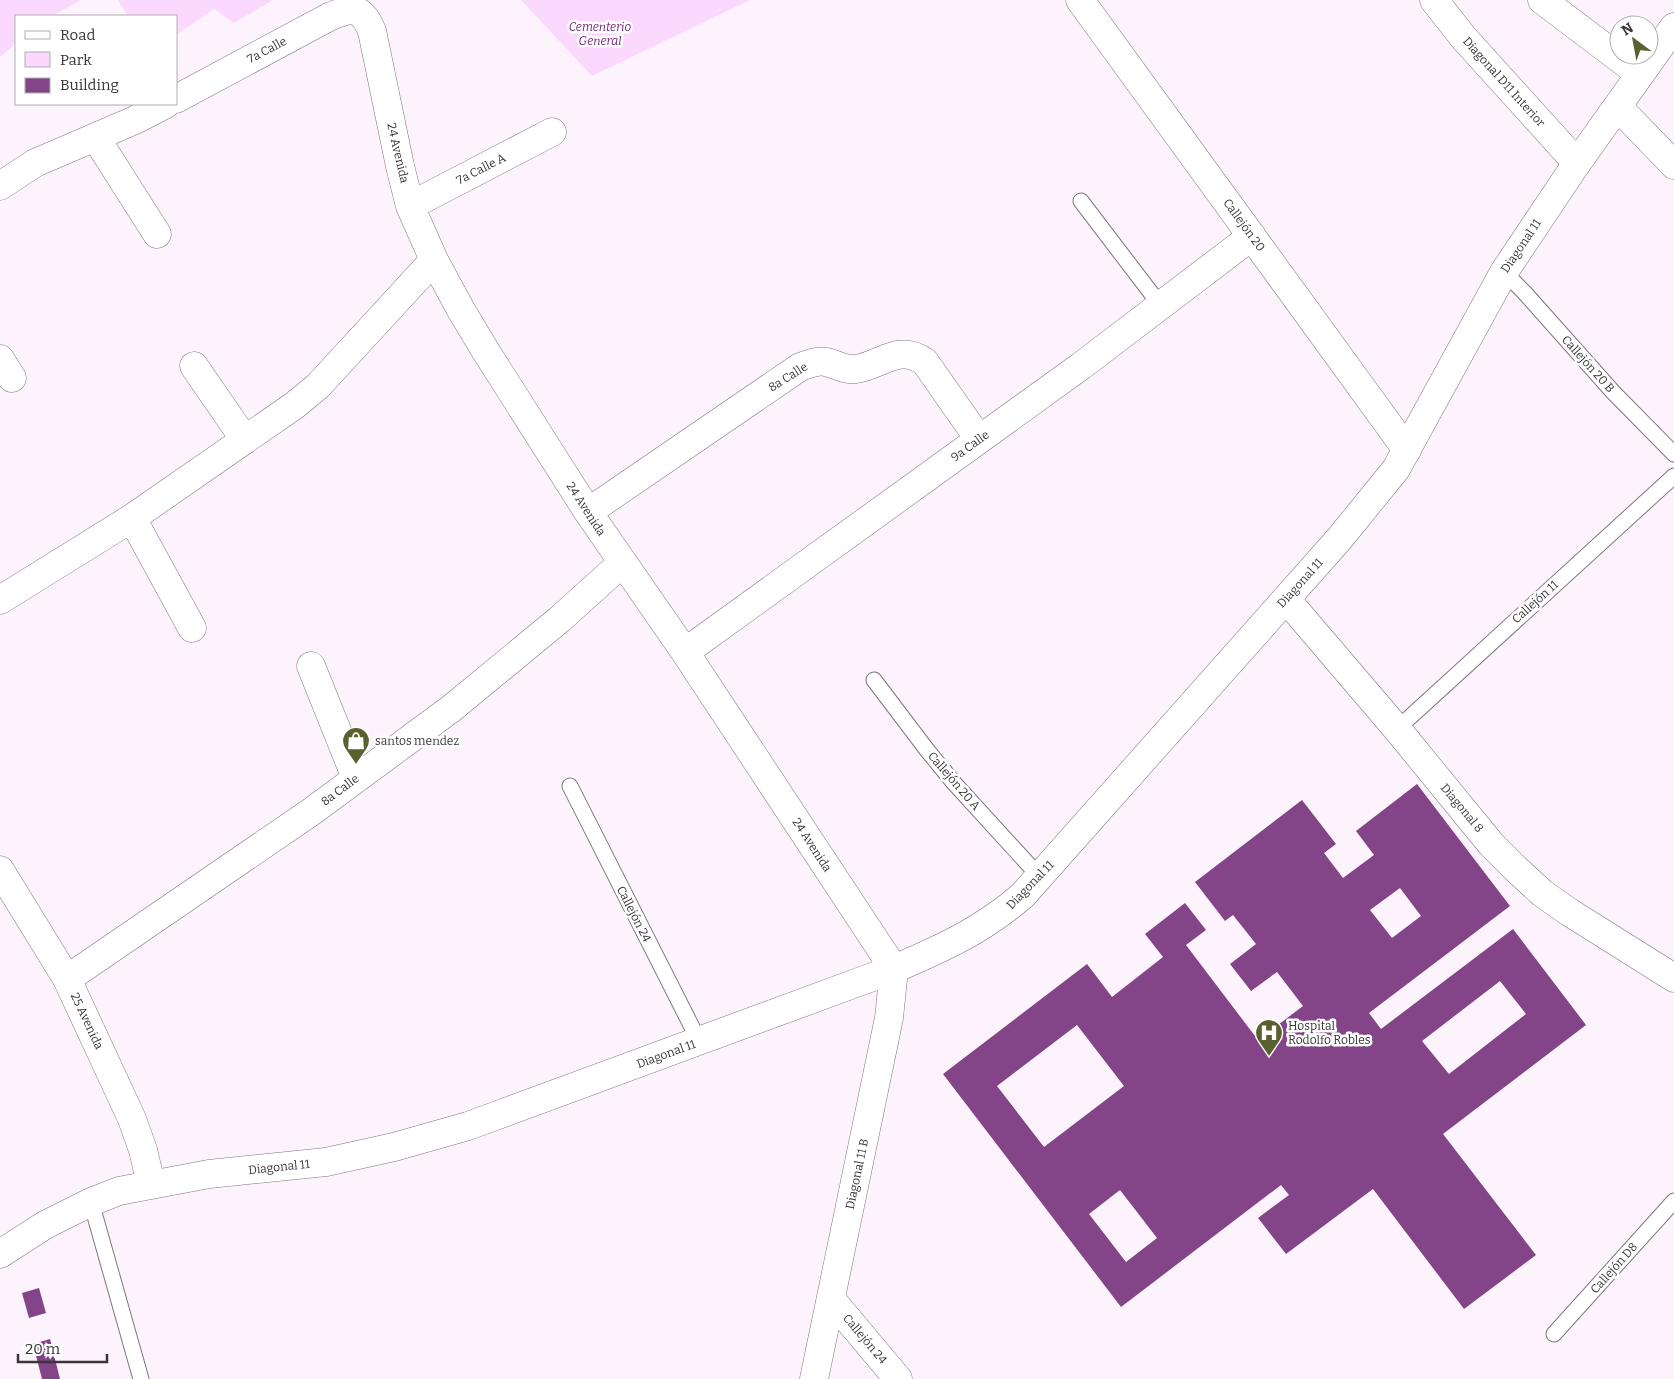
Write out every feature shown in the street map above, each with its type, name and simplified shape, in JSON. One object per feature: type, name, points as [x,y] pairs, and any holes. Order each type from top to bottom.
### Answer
[{"type":"street","name":"Callejón 20","points":[[1080,0],[1407,450]]},
{"type":"street","name":"Diagonal D11 Interior","points":[[1434,0],[1463,37],[1577,163]]},
{"type":"street","points":[[1542,0],[1640,74]]},
{"type":"street","name":"7a Calle","points":[[178,97],[329,17],[351,10],[359,11]]},
{"type":"street","name":"24 Avenida","points":[[359,11],[365,16],[372,31],[410,206],[434,260],[485,350],[588,512],[685,652],[894,969]]},
{"type":"street","name":"Diagonal 11","points":[[0,1254],[45,1225],[91,1202],[119,1191],[209,1174],[326,1162],[394,1147],[468,1126],[894,969],[972,933],[1002,913],[1023,894],[1286,599],[1373,499],[1396,469],[1504,272],[1577,163],[1674,27]]},
{"type":"street","points":[[0,186],[35,163],[96,138],[164,105]]},
{"type":"street","points":[[1618,106],[1674,165]]},
{"type":"street","name":"7a Calle A","points":[[410,206],[552,132]]},
{"type":"street","points":[[96,138],[157,234]]},
{"type":"street","name":"9a Calle","points":[[685,652],[1081,366],[1252,236]]},
{"type":"street","points":[[0,600],[132,518],[295,406],[318,386],[434,260]]},
{"type":"street","name":"8a Calle","points":[[588,512],[800,367],[812,362],[825,361],[840,367],[855,369],[888,357],[901,355],[916,356],[925,362],[979,439]]},
{"type":"street","points":[[194,366],[245,440]]},
{"type":"street","points":[[132,518],[192,628]]},
{"type":"street","name":"8a Calle","points":[[67,979],[312,812],[452,708],[560,619],[622,562]]},
{"type":"street","name":"Diagonal 8","points":[[1286,599],[1492,844],[1515,868],[1542,893],[1569,912],[1674,978]]},
{"type":"street","points":[[311,666],[356,778]]},
{"type":"street","name":"25 Avenida","points":[[0,870],[67,979],[132,1119],[143,1150],[150,1184]]},
{"type":"street","name":"Diagonal 11 B","points":[[814,1379],[889,1018],[894,969]]},
{"type":"street","name":"Callejón 24","points":[[832,1299],[898,1379]]},
{"type":"lane","points":[[1081,201],[1160,306]]},
{"type":"lane","name":"Callejón 20 B","points":[[1504,272],[1613,392],[1674,454]]},
{"type":"lane","name":"Callejón 11","points":[[1397,729],[1674,476]]},
{"type":"lane","name":"Callejón 20 A","points":[[874,680],[927,750],[1039,876]]},
{"type":"lane","name":"Callejón 24","points":[[570,786],[699,1042]]},
{"type":"lane","points":[[91,1202],[141,1379]]},
{"type":"lane","name":"Callejón D8","points":[[1554,1334],[1674,1202]]},
{"type":"green space","points":[[0,0],[81,0],[54,15],[15,15],[15,44],[0,57]]},
{"type":"green space","points":[[118,0],[273,0],[234,23],[214,9],[178,34],[178,15],[127,15]]},
{"type":"green space","name":"Cementerio General","points":[[521,0],[750,0],[592,76]]},
{"type":"building","name":"Hospital Rodolfo Robles","points":[[1417,784],[1510,906],[1369,1013],[1381,1029],[1513,929],[1586,1025],[1443,1134],[1536,1255],[1464,1309],[1373,1189],[1286,1254],[1258,1218],[1289,1195],[1281,1185],[1121,1307],[943,1074],[1087,964],[1112,997],[1163,957],[1145,934],[1185,903],[1206,930],[1186,945],[1258,1040],[1303,1006],[1277,972],[1251,991],[1230,964],[1256,944],[1233,915],[1225,921],[1195,882],[1302,800],[1336,844],[1324,853],[1343,878],[1374,855],[1356,831]],"holes":[[[1400,888],[1421,916],[1392,938],[1370,910]],[[1500,981],[1526,1014],[1449,1074],[1422,1041]],[[1077,1025],[1124,1086],[1044,1147],[997,1086]],[[1120,1190],[1157,1238],[1126,1262],[1089,1214]]]},
{"type":"building","points":[[39,1288],[46,1313],[29,1318],[22,1293]]},
{"type":"building","points":[[50,1339],[60,1379],[42,1379],[33,1344]]},
{"type":"place","name":"santos mendez","points":[[356,765]]},
{"type":"place","name":"Hospital Rodolfo Robles","points":[[1269,1057]]}]
